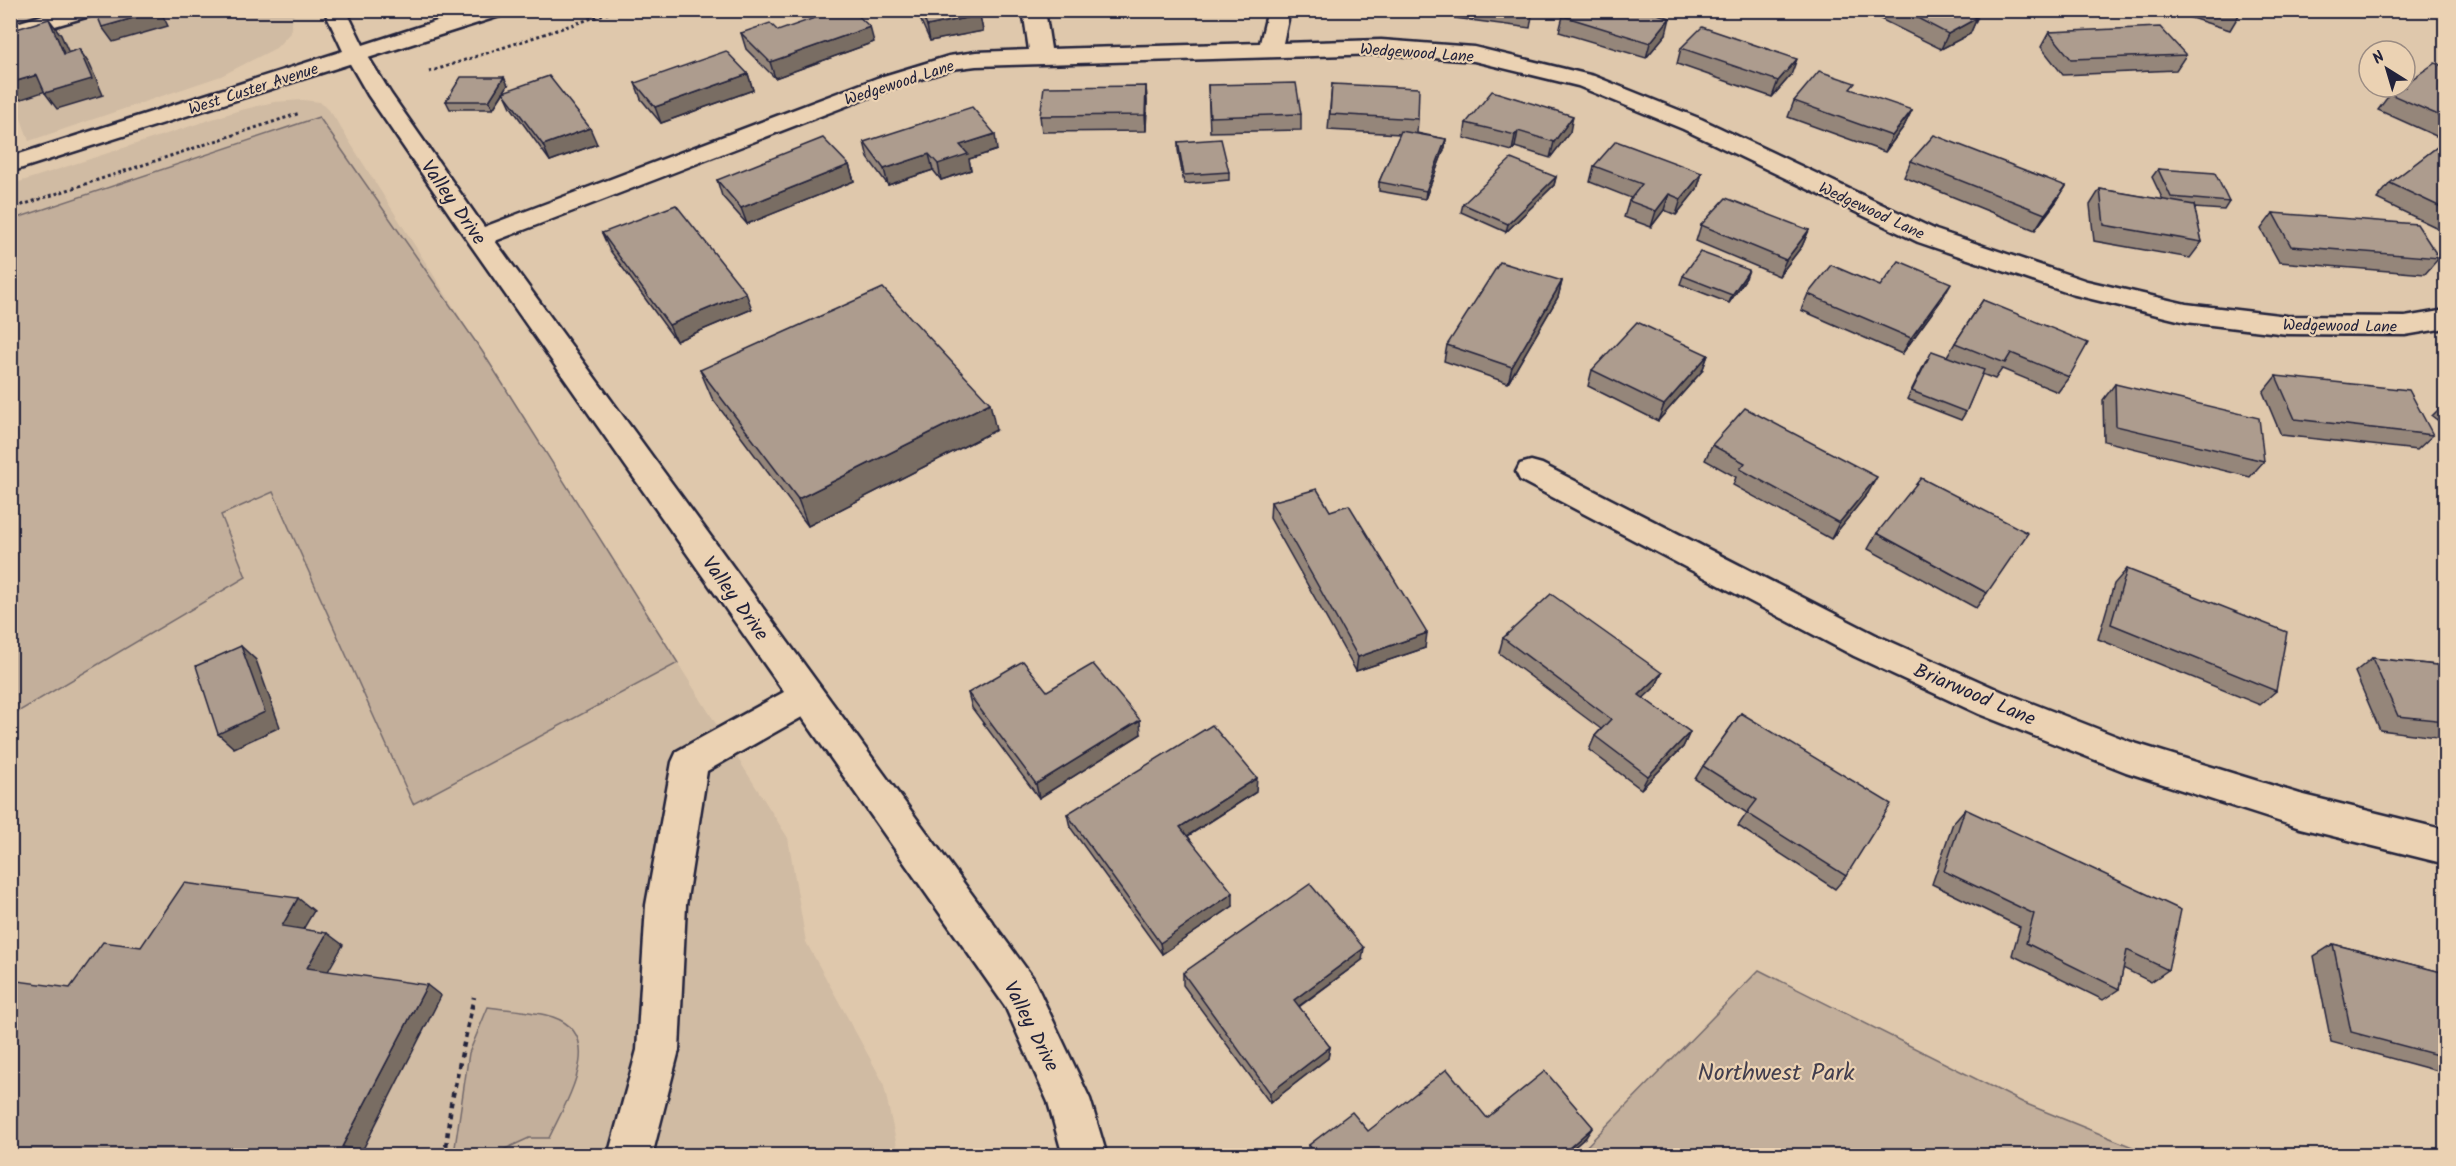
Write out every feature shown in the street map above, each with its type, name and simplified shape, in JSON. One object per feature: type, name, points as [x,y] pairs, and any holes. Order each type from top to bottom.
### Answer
[{"type":"street","points":[[10,32],[86,10]]},
{"type":"street","name":"Valley Drive","points":[[335,10],[356,55],[381,95],[479,238],[1019,992],[1069,1099],[1085,1155]]},
{"type":"street","name":"West Custer Avenue","points":[[10,165],[495,10]]},
{"type":"street","points":[[1034,10],[1041,56]]},
{"type":"street","points":[[1270,50],[1279,10]]},
{"type":"street","name":"Wedgewood Lane","points":[[479,238],[926,69],[976,59],[1381,47],[1474,54],[1586,81],[1692,124],[1927,236],[2081,288],[2186,313],[2287,325],[2405,326],[2445,319]]},
{"type":"street","name":"Briarwood Lane","points":[[1531,472],[1866,646],[1991,703],[2126,756],[2300,811],[2445,847]]},
{"type":"street","points":[[630,1155],[658,1050],[666,905],[690,762],[807,697]]},
{"type":"path","points":[[429,72],[617,10]]},
{"type":"path","points":[[10,210],[300,113]]},
{"type":"path","points":[[445,1155],[451,1104],[474,998]]},
{"type":"shaded area","points":[[293,10],[290,33],[276,48],[221,76],[29,141],[11,91],[11,11]]},
{"type":"shaded area","points":[[303,100],[320,102],[332,114],[788,838],[806,942],[883,1082],[899,1155],[11,1155],[10,185],[237,111],[274,102]]},
{"type":"green space","points":[[319,117],[482,351],[678,663],[413,804],[273,492],[221,515],[246,577],[11,716],[11,220]]},
{"type":"green space","name":"Northwest Park","points":[[1759,970],[2024,1103],[2152,1155],[1578,1155]]},
{"type":"green space","points":[[488,1007],[545,1015],[570,1026],[578,1039],[580,1055],[578,1072],[549,1138],[529,1138],[492,1155],[454,1154],[469,1053]]},
{"type":"building","points":[[95,10],[158,10],[158,11],[102,27]]},
{"type":"building","points":[[837,10],[852,10],[870,27],[770,62],[741,33],[770,23],[778,31]]},
{"type":"building","points":[[920,10],[978,10],[980,15],[927,26]]},
{"type":"building","points":[[1568,10],[1645,10],[1670,18],[1650,43],[1563,16]]},
{"type":"building","points":[[1902,10],[1961,10],[1977,18],[1948,34]]},
{"type":"building","points":[[2227,10],[2242,10],[2240,14]]},
{"type":"building","points":[[49,19],[64,54],[79,49],[92,79],[45,93],[37,75],[10,83],[10,31]]},
{"type":"building","points":[[1702,27],[1797,59],[1778,81],[1681,48]]},
{"type":"building","points":[[2160,27],[2186,55],[2071,59],[2049,32]]},
{"type":"building","points":[[726,51],[748,74],[655,107],[635,83]]},
{"type":"building","points":[[2435,63],[2445,67],[2445,118],[2401,99],[2417,99],[2417,76]]},
{"type":"building","points":[[1819,71],[1855,83],[1850,89],[1912,110],[1892,136],[1794,101]]},
{"type":"building","points":[[549,76],[590,128],[543,145],[503,92]]},
{"type":"building","points":[[461,77],[504,77],[489,101],[446,101]]},
{"type":"building","points":[[1296,83],[1301,114],[1210,117],[1208,85]]},
{"type":"building","points":[[1332,84],[1419,88],[1418,119],[1330,114]]},
{"type":"building","points":[[1146,86],[1145,115],[1040,116],[1044,87]]},
{"type":"building","points":[[1492,91],[1573,116],[1554,142],[1518,131],[1515,135],[1466,123]]},
{"type":"building","points":[[972,107],[995,134],[960,145],[968,154],[938,164],[929,154],[884,169],[864,142]]},
{"type":"building","points":[[1401,131],[1446,139],[1426,191],[1379,182]]},
{"type":"building","points":[[1934,135],[2066,186],[2045,214],[1911,161]]},
{"type":"building","points":[[823,138],[849,165],[741,208],[717,180]]},
{"type":"building","points":[[1221,139],[1229,172],[1184,175],[1178,142]]},
{"type":"building","points":[[1616,141],[1702,173],[1681,199],[1669,194],[1656,211],[1629,201],[1642,184],[1594,166]]},
{"type":"building","points":[[2445,141],[2445,209],[2390,183]]},
{"type":"building","points":[[1511,159],[1556,177],[1508,224],[1463,204]]},
{"type":"building","points":[[2158,169],[2215,173],[2229,202],[2171,197]]},
{"type":"building","points":[[2100,189],[2194,205],[2202,242],[2104,225]]},
{"type":"building","points":[[1726,198],[1809,230],[1786,260],[1701,225]]},
{"type":"building","points":[[676,205],[746,293],[669,325],[602,233]]},
{"type":"building","points":[[2273,213],[2417,224],[2439,258],[2291,246]]},
{"type":"building","points":[[1700,252],[1749,270],[1732,295],[1683,276]]},
{"type":"building","points":[[1899,261],[1951,283],[1911,338],[1808,294],[1831,265],[1880,286]]},
{"type":"building","points":[[1500,262],[1562,281],[1512,367],[1447,345]]},
{"type":"building","points":[[883,288],[990,403],[798,499],[700,370]]},
{"type":"building","points":[[1983,300],[2088,343],[2069,377],[2011,353],[2005,363],[1955,343]]},
{"type":"building","points":[[1637,322],[1708,355],[1664,405],[1592,370]]},
{"type":"building","points":[[1932,351],[1984,370],[1966,412],[1912,391]]},
{"type":"building","points":[[2276,376],[2409,390],[2433,435],[2295,419]]},
{"type":"building","points":[[2115,384],[2259,418],[2264,461],[2116,426]]},
{"type":"building","points":[[1745,408],[1877,477],[1839,523],[1740,469],[1745,463],[1712,445]]},
{"type":"building","points":[[1921,478],[2028,533],[1987,593],[1877,533]]},
{"type":"building","points":[[1317,489],[1330,511],[1349,505],[1427,633],[1358,657],[1271,502]]},
{"type":"building","points":[[2127,569],[2287,632],[2276,691],[2111,624]]},
{"type":"building","points":[[1551,594],[1662,673],[1639,695],[1690,732],[1648,776],[1595,736],[1611,719],[1503,638]]},
{"type":"building","points":[[241,646],[265,712],[218,734],[196,666]]},
{"type":"building","points":[[2372,658],[2445,666],[2445,721],[2398,716]]},
{"type":"building","points":[[1023,661],[1047,691],[1093,664],[1140,720],[1036,784],[968,693]]},
{"type":"building","points":[[1741,713],[1891,804],[1846,876],[1747,813],[1757,800],[1703,766]]},
{"type":"building","points":[[1212,725],[1257,778],[1180,827],[1233,893],[1160,943],[1067,814]]},
{"type":"building","points":[[1965,809],[2181,910],[2168,970],[2127,950],[2119,989],[2026,943],[2034,914],[1944,871]]},
{"type":"building","points":[[184,883],[298,898],[282,926],[327,933],[307,968],[427,985],[342,1147],[382,1153],[381,1155],[10,1155],[10,980],[70,988],[103,942],[141,947]]},
{"type":"building","points":[[1310,884],[1364,948],[1294,1000],[1330,1047],[1270,1093],[1183,973]]},
{"type":"building","points":[[2333,944],[2445,973],[2445,1057],[2351,1032]]},
{"type":"building","points":[[1447,1069],[1487,1118],[1545,1071],[1593,1127],[1561,1155],[1317,1155],[1309,1145],[1352,1112],[1368,1131]]}]
